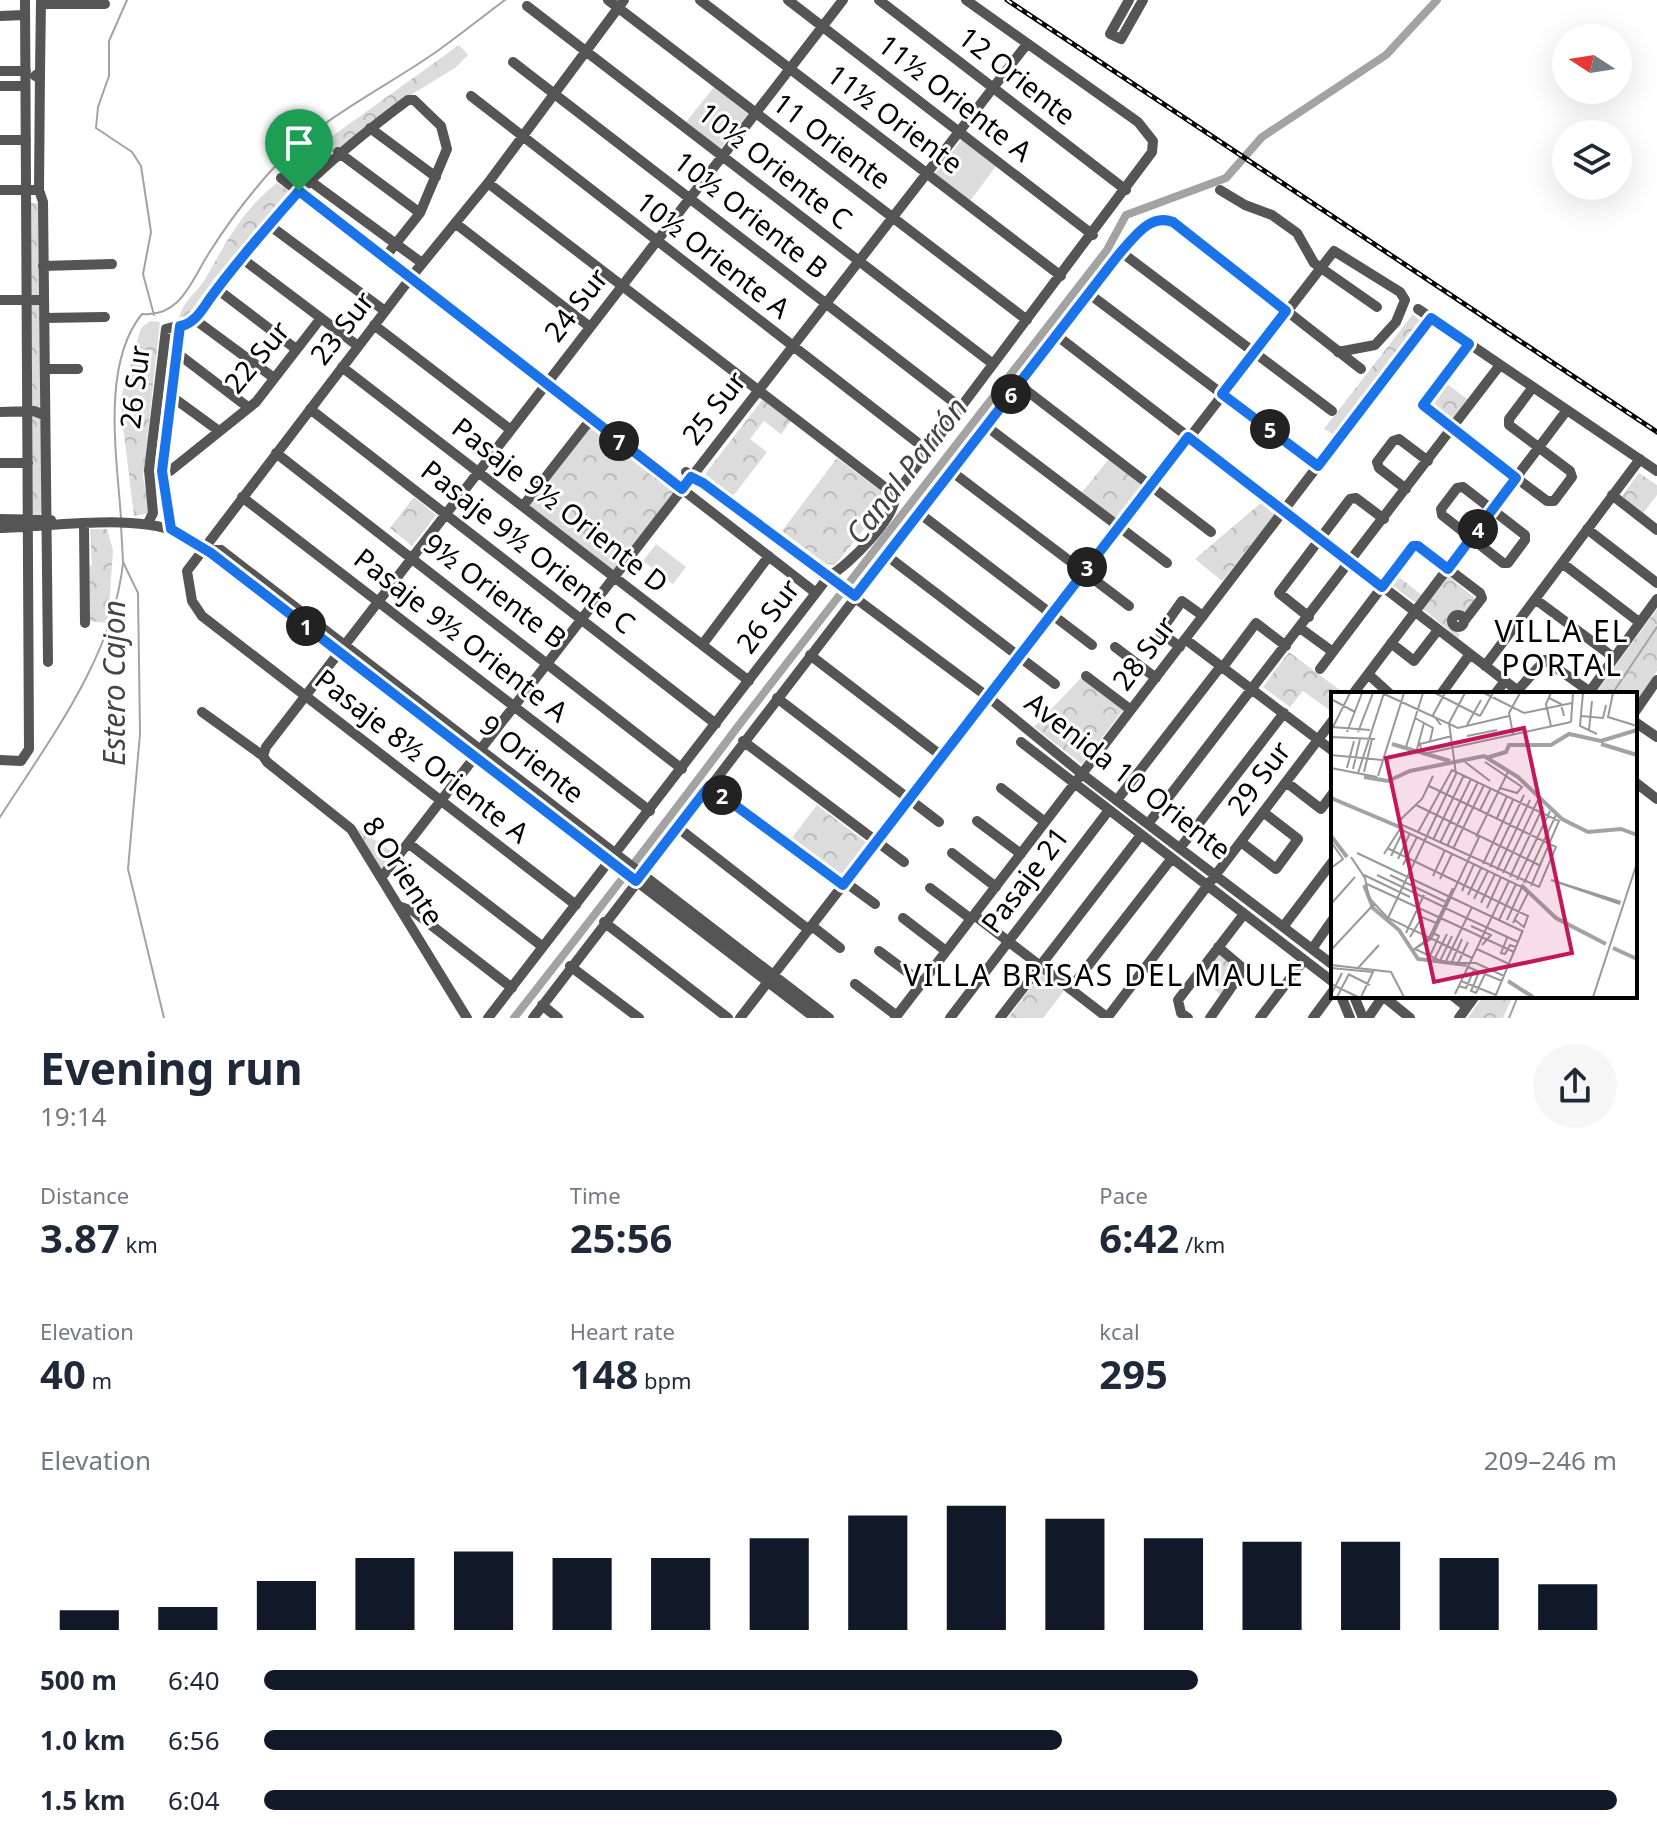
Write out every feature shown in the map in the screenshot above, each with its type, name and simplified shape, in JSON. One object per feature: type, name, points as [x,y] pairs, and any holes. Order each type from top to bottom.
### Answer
[{"type":"street","points":[[0,760],[21,761],[29,749],[25,0]]},
{"type":"street","name":"11 Oriente","points":[[608,0],[621,4],[756,113],[1027,320]]},
{"type":"street","name":"11½ Oriente","points":[[700,0],[1061,276]]},
{"type":"street","name":"11½ Oriente A","points":[[788,0],[1093,235]]},
{"type":"street","name":"24 Sur","points":[[263,756],[305,696],[843,0]]},
{"type":"street","name":"12 Oriente","points":[[879,0],[1126,190]]},
{"type":"street","points":[[966,0],[1027,44]]},
{"type":"street","points":[[1129,0],[1116,37],[1143,0]]},
{"type":"street","points":[[48,662],[44,300],[39,190],[41,2],[105,4]]},
{"type":"street","name":"23 Sur","points":[[202,616],[192,601],[187,577],[189,567],[422,263],[488,183],[621,4]]},
{"type":"street","name":"10½ Oriente C","points":[[527,6],[993,364]]},
{"type":"street","points":[[0,16],[25,15]]},
{"type":"street","name":"25 Sur","points":[[381,878],[682,489],[689,474],[1027,44]]},
{"type":"street","name":"26 Sur","points":[[488,1018],[576,905],[617,861],[650,811],[829,576],[849,564],[893,508],[895,495],[927,450],[1093,235],[1152,152],[1153,141],[1147,131],[1027,44]]},
{"type":"street","name":"10½ Oriente B","points":[[513,62],[960,407]]},
{"type":"street","points":[[0,71],[26,78]]},
{"type":"street","points":[[0,86],[40,72]]},
{"type":"street","name":"10½ Oriente A","points":[[471,96],[927,450]]},
{"type":"street","points":[[180,326],[194,319],[240,257],[309,180],[338,152],[408,100],[414,100],[441,126],[447,149],[420,213],[386,256]]},
{"type":"street","points":[[370,128],[436,177]]},
{"type":"street","points":[[0,140],[26,140]]},
{"type":"street","points":[[338,152],[420,213]]},
{"type":"street","points":[[291,167],[422,263]]},
{"type":"street","points":[[281,178],[412,276],[816,593]]},
{"type":"street","points":[[488,183],[895,495]]},
{"type":"street","points":[[0,190],[39,190]]},
{"type":"street","points":[[1220,190],[1245,205],[1272,215],[1297,233],[1309,257],[1320,269],[1377,307]]},
{"type":"street","name":"26 Sur","points":[[533,1018],[637,876],[810,655],[852,594],[919,513],[1088,293],[1148,224],[1159,219],[1173,222],[1286,311]]},
{"type":"street","points":[[455,223],[590,327]]},
{"type":"street","points":[[269,225],[385,311]]},
{"type":"street","points":[[740,1018],[1083,571],[1334,251],[1400,292],[1405,300],[1396,322],[1375,345],[1338,352]]},
{"type":"street","points":[[1121,252],[1332,411]]},
{"type":"street","points":[[240,257],[358,346]]},
{"type":"street","points":[[43,266],[112,264]]},
{"type":"street","points":[[217,289],[296,349]]},
{"type":"street","points":[[1088,293],[1318,466]]},
{"type":"street","points":[[0,300],[44,300]]},
{"type":"street","points":[[1418,309],[1657,471]]},
{"type":"street","points":[[1286,311],[1361,369]]},
{"type":"street","points":[[44,318],[105,317]]},
{"type":"street","name":"22 Sur","points":[[162,471],[170,471],[249,408],[321,318]]},
{"type":"street","name":"28 Sur","points":[[896,1017],[1431,318]]},
{"type":"street","points":[[194,319],[274,378]]},
{"type":"street","points":[[374,325],[511,430]]},
{"type":"street","name":"26 Sur","points":[[148,523],[153,513],[149,470],[166,329],[180,326],[162,471],[171,529]]},
{"type":"street","points":[[1056,335],[1520,692],[1545,660],[1589,692],[1657,599]]},
{"type":"street","points":[[1469,344],[1423,405],[1547,501],[1554,501],[1572,477],[1570,471],[1509,425],[1509,419],[1533,387]]},
{"type":"street","points":[[177,353],[249,408]]},
{"type":"street","points":[[1148,824],[1500,365]]},
{"type":"street","name":"Pasaje 9½ Oriente D","points":[[342,367],[749,681]]},
{"type":"street","points":[[45,369],[78,369]]},
{"type":"street","points":[[1018,384],[1211,532]]},
{"type":"street","points":[[171,396],[219,431]]},
{"type":"street","name":"Pasaje 9½ Oriente C","points":[[310,409],[716,724]]},
{"type":"street","points":[[1354,692],[1567,410]]},
{"type":"street","points":[[0,412],[26,411],[44,415]]},
{"type":"street","points":[[523,506],[591,419]]},
{"type":"street","points":[[986,426],[1167,563]]},
{"type":"street","points":[[1406,489],[1379,468],[1377,462],[1385,451],[1399,439],[1428,461]]},
{"type":"street","name":"9½ Oriente B","points":[[276,453],[682,769]]},
{"type":"street","points":[[1485,666],[1640,459]]},
{"type":"street","points":[[0,463],[28,463]]},
{"type":"street","points":[[149,470],[162,471]]},
{"type":"street","points":[[951,471],[1129,606]]},
{"type":"street","name":"Avenida 10 Oriente","points":[[689,474],[988,697],[1082,774],[1331,963]]},
{"type":"street","points":[[1463,487],[1525,535],[1525,540],[1508,563],[1503,563],[1471,538],[1442,515],[1441,509],[1457,488],[1463,487]]},
{"type":"street","points":[[1612,495],[1657,530]]},
{"type":"street","name":"Pasaje 9½ Oriente A","points":[[242,497],[650,811]]},
{"type":"street","points":[[1309,617],[1279,593],[1319,538],[1350,499],[1356,498],[1384,519]]},
{"type":"street","points":[[919,513],[1092,645]]},
{"type":"street","name":"9 Oriente","points":[[46,523],[84,518],[108,525]]},
{"type":"street","name":"9 Oriente","points":[[0,519],[84,526],[148,523],[171,529],[203,548],[342,648],[770,978],[829,1018]]},
{"type":"street","points":[[740,533],[751,519]]},
{"type":"street","name":"9 Oriente","points":[[0,528],[28,523]]},
{"type":"street","points":[[84,526],[85,623]]},
{"type":"street","points":[[1587,529],[1657,583]]},
{"type":"street","points":[[1320,669],[1413,546],[1418,546],[1480,593],[1482,598],[1465,620]]},
{"type":"street","points":[[886,555],[1055,684]]},
{"type":"street","points":[[702,645],[769,556]]},
{"type":"street","points":[[1562,563],[1639,622]]},
{"type":"street","points":[[1535,599],[1613,657]]},
{"type":"street","points":[[1203,616],[1182,601],[1160,632],[1222,666],[1331,749]]},
{"type":"street","name":"Pasaje 8½ Oriente A","points":[[202,616],[576,905]]},
{"type":"street","points":[[1117,800],[1256,623],[1286,646]]},
{"type":"street","points":[[1300,628],[1333,652]]},
{"type":"street","points":[[1391,643],[1414,661],[1438,630]]},
{"type":"street","points":[[1115,647],[1156,678]]},
{"type":"street","points":[[1442,692],[1470,654]]},
{"type":"street","points":[[810,655],[943,757]]},
{"type":"street","points":[[1368,674],[1388,692]]},
{"type":"street","points":[[1086,676],[1131,710]]},
{"type":"street","points":[[1497,692],[1505,681]]},
{"type":"street","points":[[1637,709],[1656,683]]},
{"type":"street","points":[[777,698],[939,822]]},
{"type":"street","name":"8 Oriente","points":[[202,712],[263,756],[347,825],[467,1018]]},
{"type":"street","points":[[1180,848],[1284,713]]},
{"type":"street","name":"29 Sur","points":[[1108,1018],[1331,723]]},
{"type":"street","points":[[1637,723],[1657,737]]},
{"type":"street","points":[[743,741],[904,862]]},
{"type":"street","name":"Avenida 10 Oriente","points":[[1021,742],[1331,980]]},
{"type":"street","points":[[1286,782],[1321,809],[1331,796]]},
{"type":"street","points":[[1637,784],[1657,799]]},
{"type":"street","points":[[709,786],[875,904]]},
{"type":"street","points":[[1001,788],[1045,822]]},
{"type":"street","name":"Pasaje 21","points":[[950,1018],[1109,810]]},
{"type":"street","points":[[1241,842],[1276,869],[1298,839],[1263,812]]},
{"type":"street","points":[[977,821],[1021,854]]},
{"type":"street","points":[[677,827],[840,948]]},
{"type":"street","points":[[1000,1018],[1141,835]]},
{"type":"street","points":[[408,843],[543,947]]},
{"type":"street","points":[[952,853],[996,887]]},
{"type":"street","points":[[1070,989],[1172,858]]},
{"type":"street","points":[[1283,927],[1331,864]]},
{"type":"street","points":[[930,888],[1009,942],[1108,1018]]},
{"type":"street","points":[[398,906],[413,911],[512,988]]},
{"type":"street","points":[[1188,1018],[1181,1013],[1178,1000],[1244,914]]},
{"type":"street","points":[[903,918],[946,951]]},
{"type":"street","points":[[604,922],[728,1018]]},
{"type":"street","points":[[1312,949],[1331,922]]},
{"type":"street","points":[[1210,1018],[1244,969],[1218,947]]},
{"type":"street","points":[[879,951],[922,983]]},
{"type":"street","points":[[1260,1018],[1304,960]]},
{"type":"street","points":[[570,966],[639,1018]]},
{"type":"street","name":"9 Oriente","points":[[770,978],[815,1018]]},
{"type":"street","points":[[855,984],[896,1017]]},
{"type":"street","points":[[1313,1018],[1331,994]]},
{"type":"street","points":[[1342,998],[1350,1018]]},
{"type":"street","points":[[1355,998],[1365,1018],[1381,998]]},
{"type":"street","points":[[1386,998],[1411,1017]]},
{"type":"street","points":[[1456,998],[1467,1007]]},
{"type":"street","points":[[1459,1018],[1474,998]]},
{"type":"street","points":[[542,1005],[558,1018]]},
{"type":"green space","points":[[459,45],[468,55],[455,68],[412,94],[319,162],[309,173],[295,163]]},
{"type":"green space","points":[[714,87],[748,114],[720,149],[686,122]]},
{"type":"green space","points":[[962,139],[997,165],[970,201],[935,174]]},
{"type":"green space","points":[[277,183],[292,193],[217,275],[186,318],[179,321],[186,303],[205,279],[236,227],[254,204]]},
{"type":"green space","points":[[30,203],[39,203],[42,510],[39,517],[30,513]]},
{"type":"green space","points":[[1413,314],[1422,323],[1336,436],[1324,429]]},
{"type":"green space","points":[[150,321],[160,322],[143,477],[150,513],[134,516],[120,401],[141,328]]},
{"type":"green space","points":[[1445,382],[1468,400],[1451,423],[1427,404]]},
{"type":"green space","points":[[763,399],[791,421],[781,434],[764,421],[750,439],[767,452],[733,496],[705,474]]},
{"type":"green space","points":[[590,424],[675,490],[613,573],[529,507]]},
{"type":"green space","points":[[837,458],[886,495],[885,503],[835,565],[826,564],[782,531]]},
{"type":"green space","points":[[1109,459],[1143,487],[1117,520],[1082,492]]},
{"type":"green space","points":[[1639,473],[1657,485],[1657,495],[1643,513],[1622,496]]},
{"type":"green space","points":[[414,497],[436,515],[412,546],[390,528]]},
{"type":"green space","points":[[1262,502],[1277,512],[1222,581],[1195,559]]},
{"type":"green space","points":[[90,529],[107,529],[113,550],[108,623],[88,621],[87,566],[92,565]]},
{"type":"green space","points":[[656,544],[686,567],[673,584],[643,561]]},
{"type":"green space","points":[[1395,574],[1423,596],[1417,604],[1389,583]]},
{"type":"green space","points":[[1448,576],[1476,599],[1465,615],[1455,613],[1450,617],[1450,625],[1460,634],[1458,638],[1423,609]]},
{"type":"green space","points":[[1657,609],[1657,671],[1637,701],[1637,692],[1596,692]]},
{"type":"green space","points":[[1289,652],[1342,692],[1331,692],[1331,711],[1303,691],[1290,707],[1263,687]]},
{"type":"green space","points":[[1081,678],[1123,710],[1082,764],[1034,727]]},
{"type":"green space","points":[[817,805],[867,843],[841,877],[791,839]]},
{"type":"green space","points":[[357,828],[395,854],[382,872]]},
{"type":"green space","points":[[1220,952],[1239,967],[1222,996],[1201,978]]},
{"type":"green space","points":[[1041,974],[1064,991],[1043,1018],[1008,1018]]},
{"type":"green space","points":[[1482,998],[1512,998],[1503,1018],[1468,1018]]},
{"type":"waterway","points":[[127,0],[109,41],[109,76],[98,107],[96,128],[132,152],[141,166],[151,232],[143,274],[154,315]]},
{"type":"waterway","name":"Estero Cajon","points":[[121,518],[115,440],[116,385],[129,335],[142,314],[167,310],[184,295],[245,202],[286,155],[327,122],[436,52],[505,0]]},
{"type":"waterway","name":"Canal Parrón","points":[[514,1018],[1107,250],[1126,215],[1226,178],[1262,137],[1386,55],[1437,0]]},
{"type":"waterway","name":"Estero Cajon","points":[[121,525],[123,562],[138,593],[140,734],[128,869],[164,1018]]},
{"type":"waterway","points":[[0,817],[58,727],[93,664],[117,598],[123,563]]},
{"type":"waterway","points":[[1613,692],[1657,627]]},
{"type":"waterway","points":[[1509,1018],[1517,998]]},
{"type":"railway","points":[[1007,0],[1657,432]]},
{"type":"district","name":"VILLA EL PORTAL","points":[[1562,649]]},
{"type":"district","name":"VILLA BRISAS DEL MAULE","points":[[1104,976]]},
{"type":"route","points":[[299,191],[682,489],[691,477],[703,483],[855,596],[1119,254],[1148,224],[1159,219],[1173,222],[1286,311],[1222,394],[1318,466],[1431,318],[1469,344],[1423,405],[1516,478],[1448,569],[1418,546],[1413,546],[1382,587],[1188,437],[843,885],[709,786],[636,881],[211,553],[171,529],[162,471],[180,326],[188,325],[197,316],[240,257],[299,191]]}]
